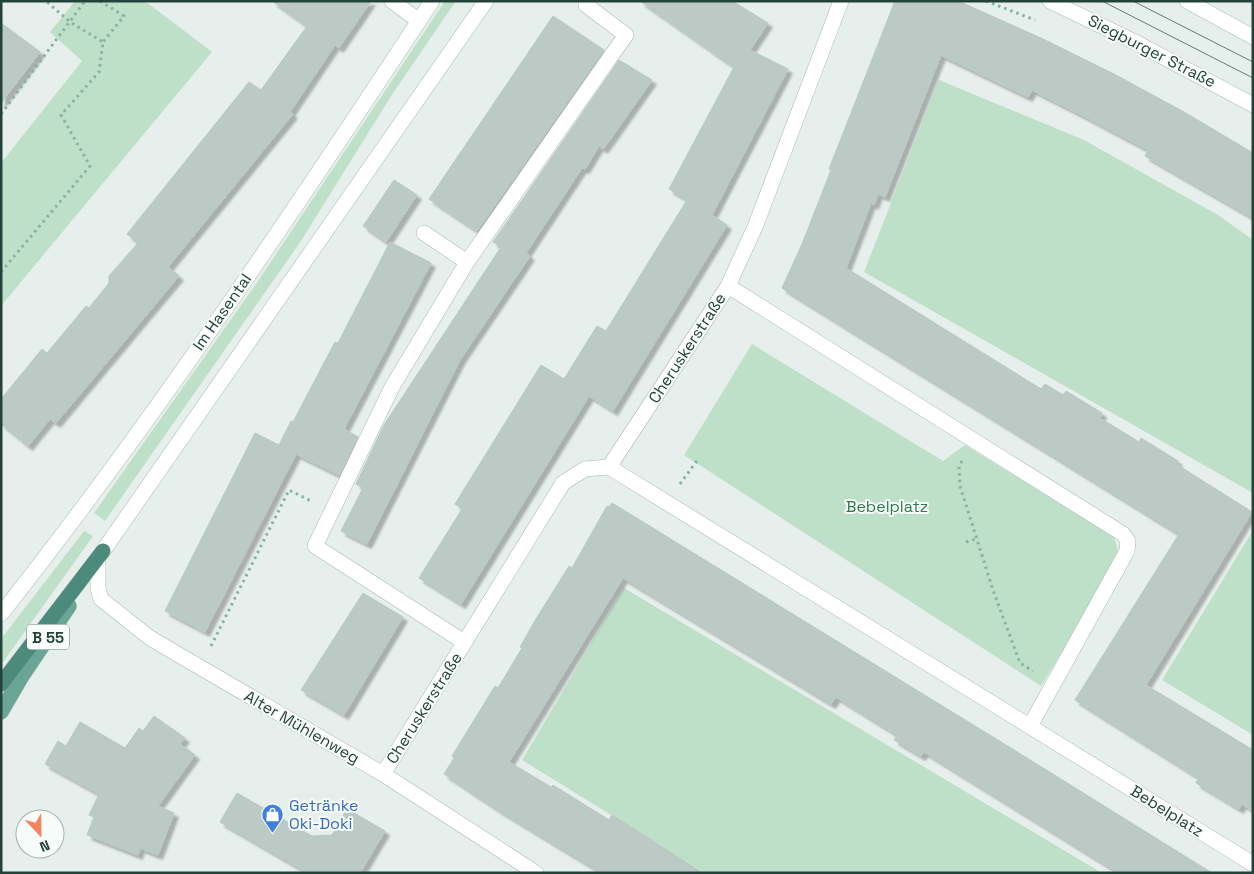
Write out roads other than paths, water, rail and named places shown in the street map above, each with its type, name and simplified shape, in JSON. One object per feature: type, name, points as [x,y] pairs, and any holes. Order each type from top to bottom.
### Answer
[{"type":"highway","name":"B 55","points":[[1,684],[100,557]]},
{"type":"main road","name":"B 55","points":[[1,712],[22,676],[100,557]]},
{"type":"street","points":[[392,1],[419,21]]},
{"type":"street","name":"Im Hasental","points":[[1,614],[94,495],[312,184],[432,1]]},
{"type":"street","name":"B 55","points":[[100,557],[486,1]]},
{"type":"street","name":"Siegburger Straße","points":[[1050,1],[1137,43],[1253,104]]},
{"type":"street","points":[[1187,1],[1253,37]]},
{"type":"street","name":"Cheruskerstraße","points":[[383,774],[563,483],[585,468],[609,467],[728,286],[755,227],[838,2]]},
{"type":"street","name":"Cheruskerstraße","points":[[464,642],[315,546],[392,387],[467,262],[626,34],[586,5]]},
{"type":"street","points":[[424,233],[467,262]]},
{"type":"street","points":[[728,286],[972,441],[1123,534],[1128,542],[1127,551],[1030,726]]},
{"type":"street","name":"Bebelplatz","points":[[609,467],[1253,864]]},
{"type":"street","name":"Alter Mühlenweg","points":[[100,557],[98,588],[101,599],[150,638],[383,774],[536,873]]},
{"type":"tram line","points":[[1102,1],[1253,78]]},
{"type":"tram line","points":[[1133,1],[1253,62]]},
{"type":"place","name":"Getränke Oki-Doki","points":[[273,833]]}]
